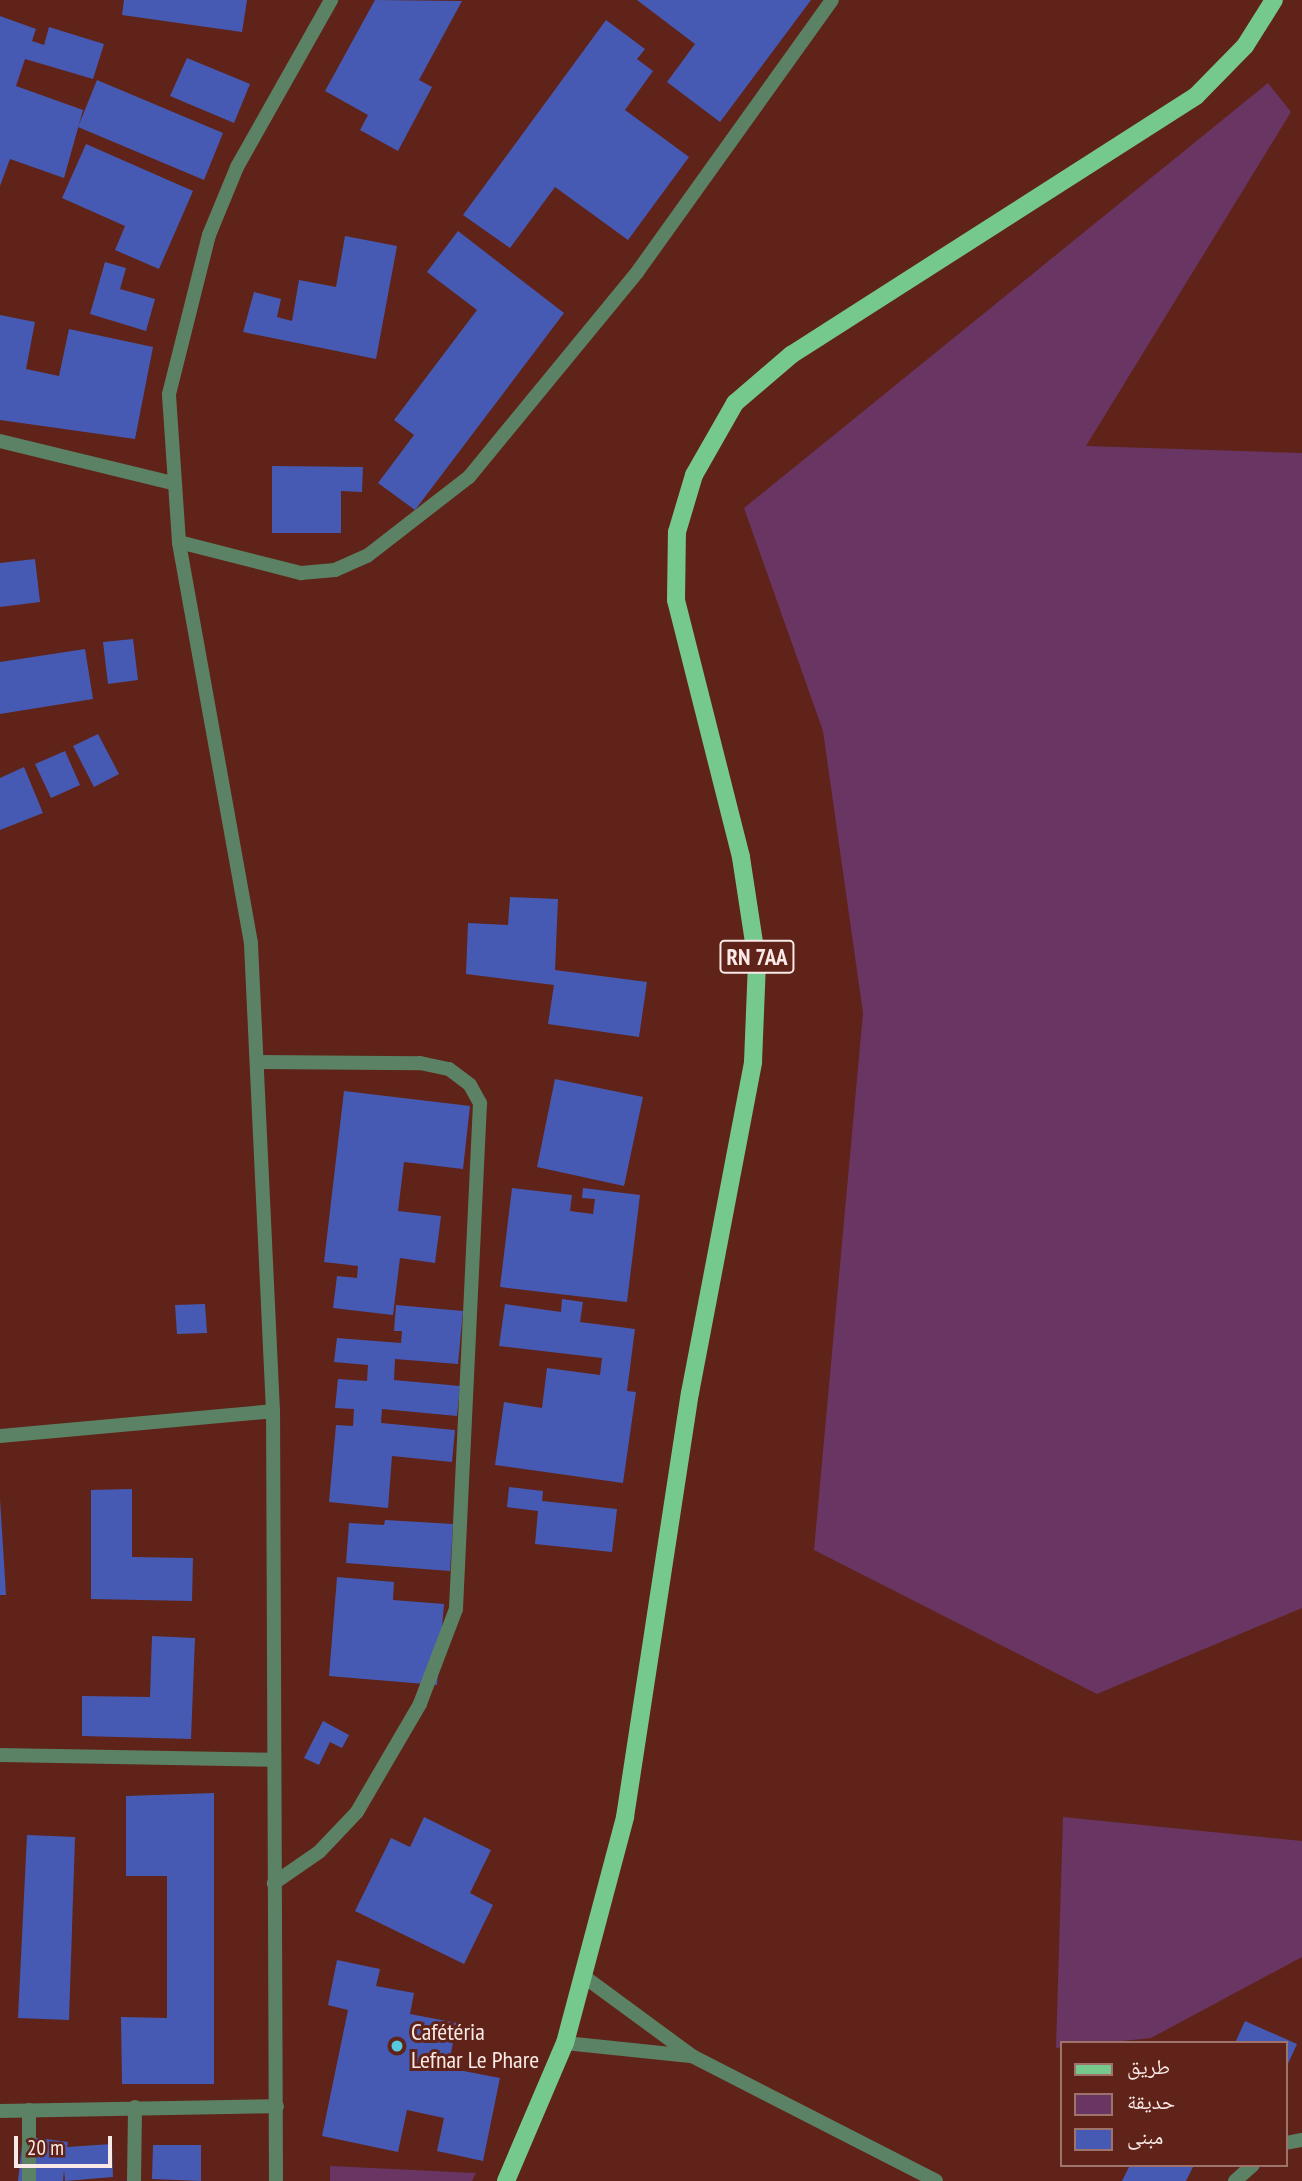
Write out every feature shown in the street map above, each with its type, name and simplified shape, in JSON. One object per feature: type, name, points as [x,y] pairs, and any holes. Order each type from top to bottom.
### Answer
[{"type":"main road","name":"RN 7AA","points":[[506,2181],[565,2043],[586,1978],[625,1817],[690,1393],[753,1062],[757,962],[741,857],[676,600],[677,532],[694,475],[735,403],[791,355],[1196,96],[1245,46],[1274,0]]},
{"type":"street","points":[[276,2181],[273,1410],[251,943],[179,542],[172,483],[169,394],[209,235],[237,167],[331,0]]},
{"type":"street","points":[[179,542],[300,573],[335,570],[367,556],[469,477],[638,271],[832,0]]},
{"type":"street","points":[[0,441],[172,483]]},
{"type":"street","points":[[258,1062],[420,1063],[449,1069],[470,1085],[480,1103],[456,1609],[420,1704],[357,1812],[319,1852],[274,1883]]},
{"type":"street","points":[[0,1436],[273,1410]]},
{"type":"street","points":[[0,1755],[274,1760]]},
{"type":"street","points":[[586,1978],[692,2056],[936,2181]]},
{"type":"street","points":[[565,2043],[692,2056]]},
{"type":"street","points":[[0,2111],[277,2106]]},
{"type":"street","points":[[134,2181],[135,2107]]},
{"type":"street","points":[[29,2110],[29,2181]]},
{"type":"street","points":[[1235,2181],[1251,2167]]},
{"type":"green space","points":[[1268,83],[1291,112],[1086,446],[1302,453],[1302,1608],[1097,1694],[814,1550],[863,1013],[823,731],[744,508]]},
{"type":"green space","points":[[1063,1817],[1302,1841],[1302,1957],[1151,2038],[1060,2041],[1060,2048],[1056,2048]]},
{"type":"green space","points":[[330,2166],[476,2173],[472,2181],[330,2181]]},
{"type":"building","points":[[124,0],[247,0],[242,32],[122,15]]},
{"type":"building","points":[[375,0],[462,1],[419,80],[432,87],[398,151],[360,130],[368,115],[325,91]]},
{"type":"building","points":[[637,0],[811,0],[720,122],[667,82],[695,44]]},
{"type":"building","points":[[0,16],[36,29],[32,41],[44,45],[49,27],[104,44],[93,79],[25,59],[16,86],[83,110],[64,178],[10,159],[0,186]]},
{"type":"building","points":[[606,20],[645,49],[637,59],[653,71],[625,110],[689,157],[628,240],[555,187],[510,248],[463,215]]},
{"type":"building","points":[[187,58],[250,84],[234,123],[170,96]]},
{"type":"building","points":[[97,80],[223,133],[204,180],[78,127]]},
{"type":"building","points":[[86,144],[193,191],[159,269],[115,250],[125,226],[62,198]]},
{"type":"building","points":[[458,231],[564,313],[415,510],[378,483],[414,435],[394,420],[477,310],[427,272]]},
{"type":"building","points":[[345,236],[397,246],[376,359],[243,332],[254,292],[281,299],[277,317],[292,321],[299,280],[336,287]]},
{"type":"building","points":[[105,262],[126,268],[120,289],[155,299],[146,331],[90,314]]},
{"type":"building","points":[[0,315],[35,322],[26,369],[59,376],[69,329],[153,347],[135,439],[0,420]]},
{"type":"building","points":[[272,466],[363,467],[362,492],[341,491],[341,533],[272,533]]},
{"type":"building","points":[[35,559],[40,602],[0,607],[0,563]]},
{"type":"building","points":[[133,639],[138,680],[108,684],[103,642]]},
{"type":"building","points":[[85,649],[93,699],[0,714],[0,662]]},
{"type":"building","points":[[98,734],[119,774],[94,787],[73,746]]},
{"type":"building","points":[[65,751],[80,785],[51,798],[35,764]]},
{"type":"building","points":[[24,767],[43,813],[0,830],[0,778]]},
{"type":"building","points":[[510,897],[558,899],[555,970],[647,982],[639,1037],[548,1024],[554,985],[466,974],[468,923],[508,925]]},
{"type":"building","points":[[555,1079],[643,1097],[624,1186],[537,1167]]},
{"type":"building","points":[[344,1091],[470,1106],[463,1169],[404,1162],[398,1211],[441,1216],[435,1263],[400,1258],[393,1315],[333,1308],[337,1276],[357,1278],[358,1266],[324,1262]]},
{"type":"building","points":[[512,1188],[572,1195],[570,1211],[593,1214],[595,1199],[582,1198],[583,1188],[640,1195],[627,1302],[500,1287]]},
{"type":"building","points":[[562,1299],[583,1302],[580,1322],[635,1329],[627,1391],[636,1392],[623,1483],[495,1465],[504,1402],[542,1408],[547,1368],[600,1375],[602,1358],[499,1346],[505,1304],[561,1312]]},
{"type":"building","points":[[205,1304],[207,1333],[177,1334],[175,1305]]},
{"type":"building","points":[[396,1305],[463,1311],[458,1364],[395,1359],[394,1380],[460,1386],[457,1416],[382,1409],[381,1423],[455,1430],[452,1462],[392,1456],[388,1508],[329,1502],[336,1425],[353,1426],[354,1409],[335,1408],[338,1379],[367,1381],[368,1365],[334,1362],[337,1338],[401,1343],[402,1331],[394,1331]]},
{"type":"building","points":[[509,1487],[543,1491],[542,1501],[617,1509],[612,1552],[535,1544],[538,1511],[507,1507]]},
{"type":"building","points":[[132,1489],[132,1557],[193,1558],[192,1601],[91,1599],[91,1490]]},
{"type":"building","points":[[0,1499],[6,1595],[0,1595]]},
{"type":"building","points":[[385,1520],[453,1524],[450,1571],[346,1563],[349,1523],[384,1525]]},
{"type":"building","points":[[337,1577],[394,1582],[393,1600],[444,1604],[437,1685],[329,1676]]},
{"type":"building","points":[[152,1636],[195,1638],[191,1739],[82,1736],[82,1696],[150,1697]]},
{"type":"building","points":[[323,1721],[349,1735],[342,1748],[330,1742],[319,1765],[304,1758]]},
{"type":"building","points":[[214,1793],[214,2084],[122,2084],[121,2017],[167,2018],[167,1876],[126,1876],[126,1796]]},
{"type":"building","points":[[424,1817],[491,1850],[470,1893],[493,1905],[464,1964],[355,1911],[391,1838],[410,1847]]},
{"type":"building","points":[[27,1835],[75,1837],[69,2020],[18,2018]]},
{"type":"building","name":"Cafétéria Lefnar Le Phare","points":[[337,1960],[380,1969],[376,1986],[414,1993],[410,2014],[457,2023],[448,2068],[500,2078],[483,2161],[437,2151],[444,2118],[407,2110],[398,2152],[322,2136],[348,2010],[328,2005]]},
{"type":"building","points":[[1245,2021],[1297,2044],[1288,2064],[1288,2041],[1236,2041]]},
{"type":"building","points":[[23,2136],[68,2142],[67,2147],[112,2144],[113,2177],[65,2181],[64,2170],[63,2181],[18,2181]]},
{"type":"building","points":[[153,2145],[201,2145],[201,2181],[152,2179]]},
{"type":"building","points":[[1129,2167],[1193,2167],[1186,2181],[1122,2181]]},
{"type":"place","name":"Cafétéria Lefnar Le Phare","points":[[397,2046]]}]
